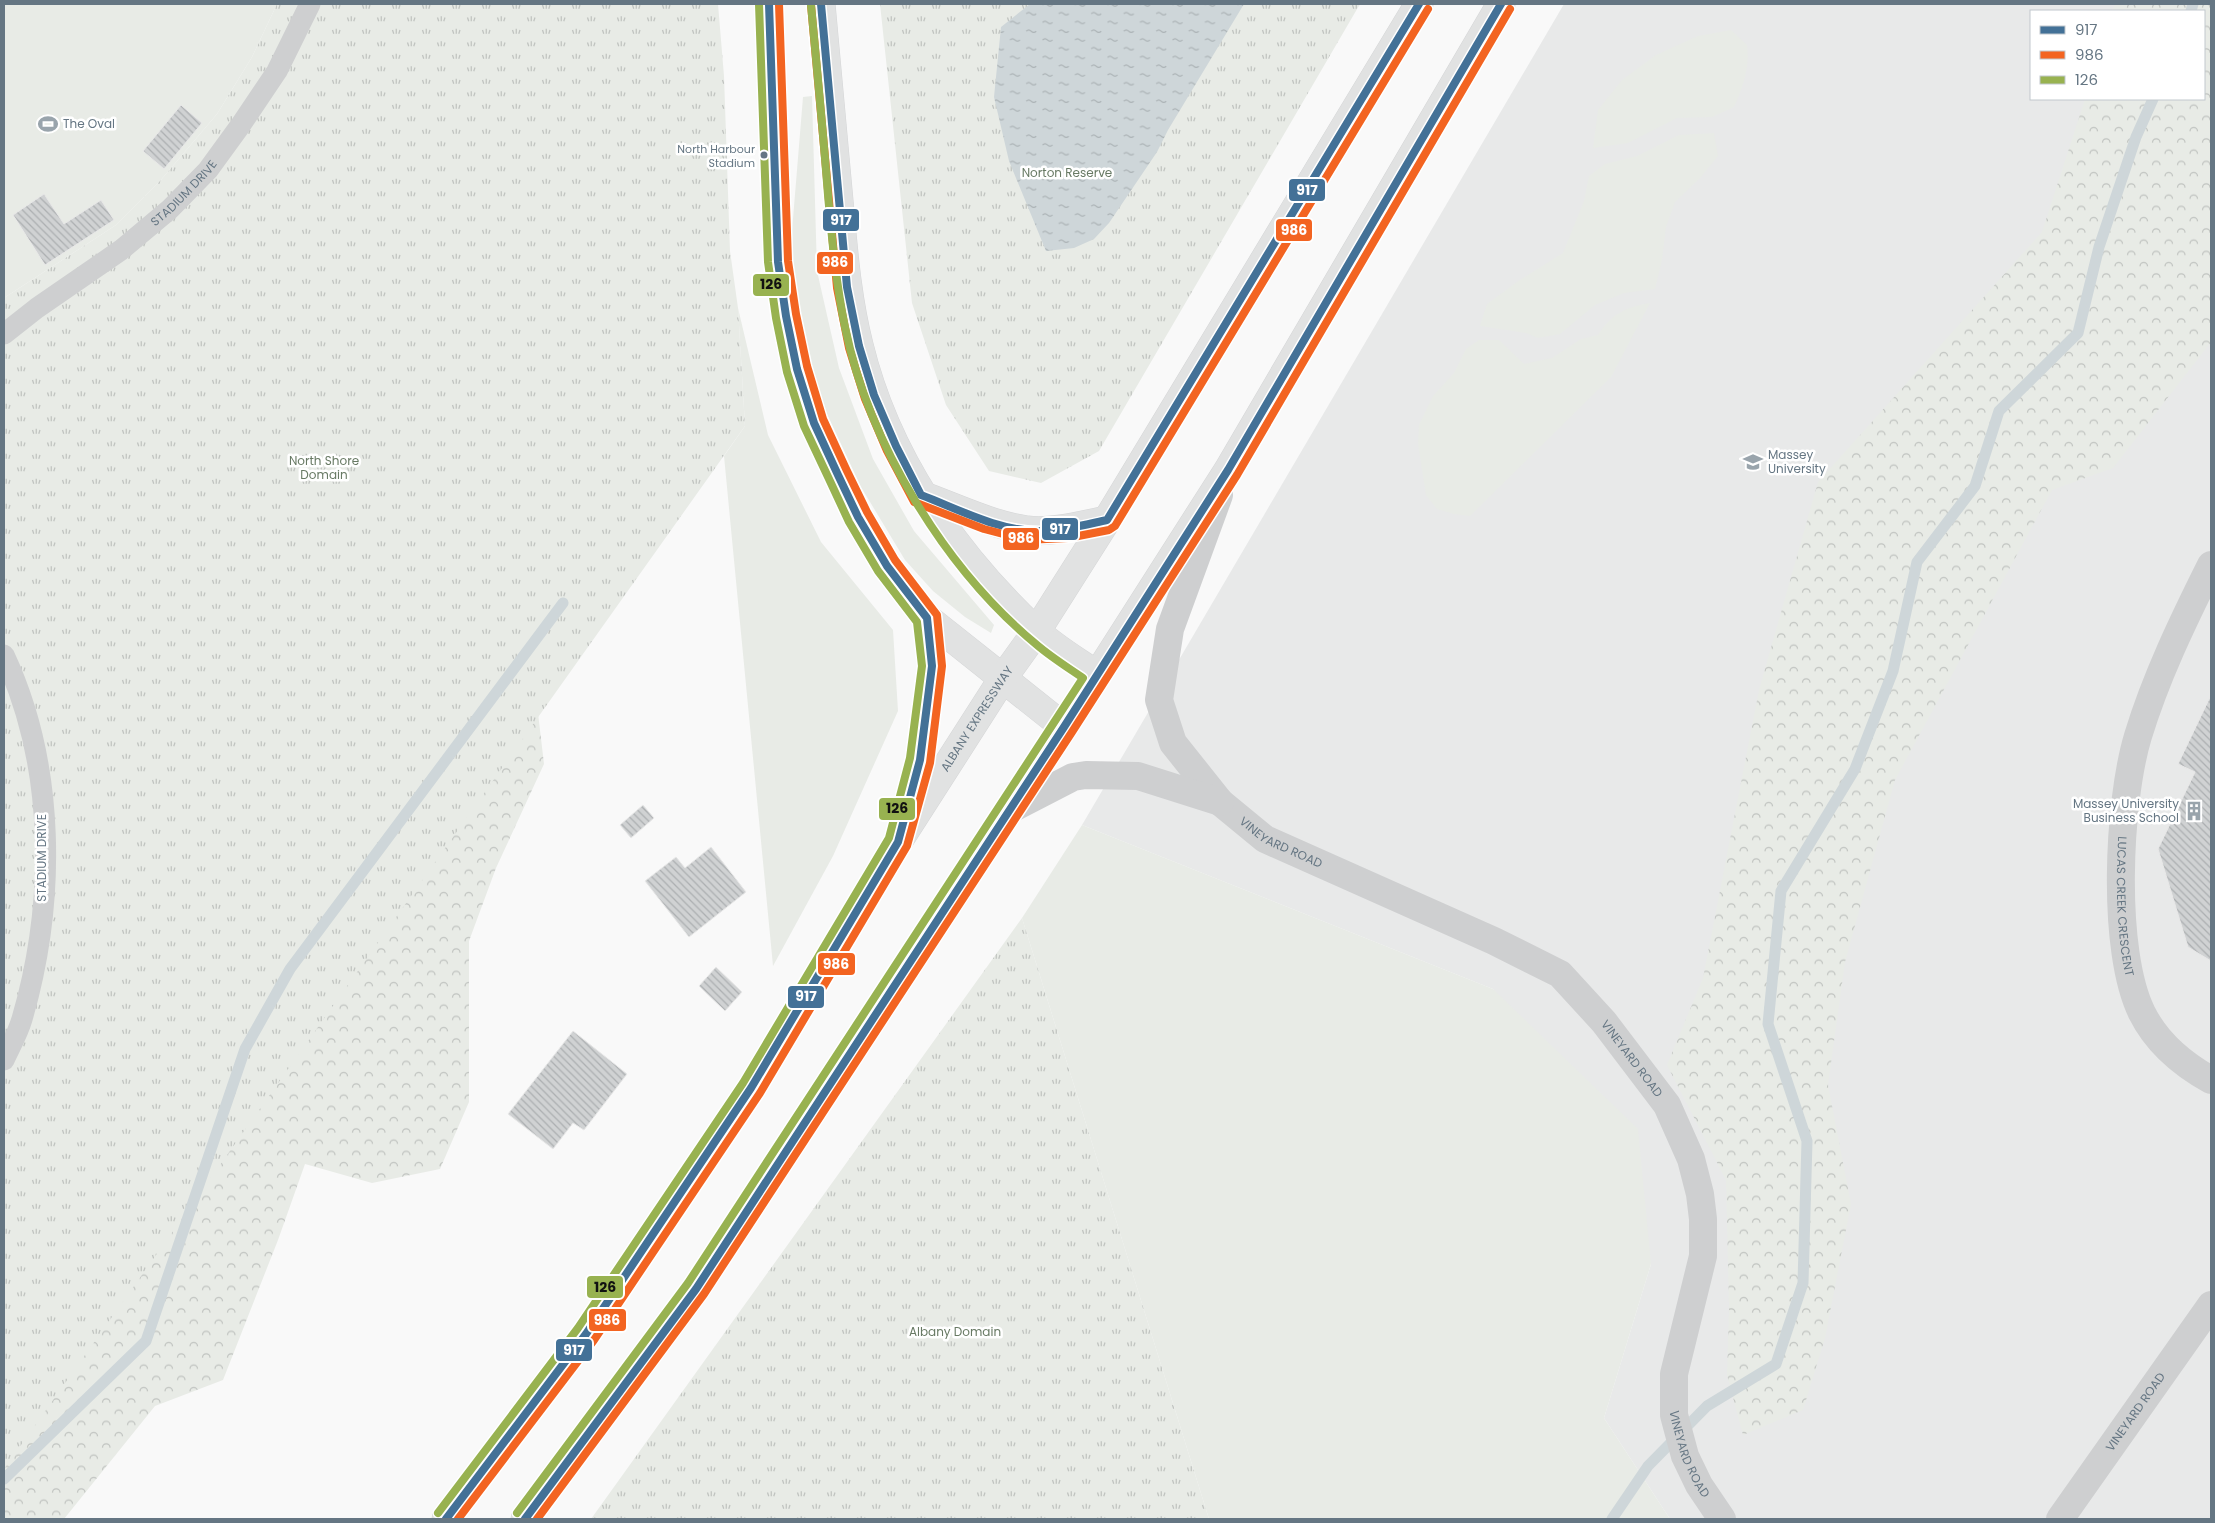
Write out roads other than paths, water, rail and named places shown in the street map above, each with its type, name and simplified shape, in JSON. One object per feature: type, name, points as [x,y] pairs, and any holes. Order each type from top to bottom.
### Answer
[{"type":"main road","points":[[769,4],[778,262],[786,316],[797,369],[814,423],[858,517],[887,566],[927,618],[1064,727]]},
{"type":"main road","points":[[821,4],[847,287],[857,336],[874,395],[896,446],[921,495],[970,562],[1036,632],[1097,675]]},
{"type":"main road","name":"ALBANY EXPRESSWAY","points":[[446,1519],[586,1334],[751,1088],[898,842],[1107,520],[1419,4]]},
{"type":"main road","points":[[525,1519],[696,1289],[1064,727],[1228,470],[1500,4]]},
{"type":"main road","points":[[921,495],[998,523],[1028,530],[1057,529],[1107,520]]},
{"type":"main road","points":[[898,842],[920,760],[932,666],[927,618]]},
{"type":"street","name":"VINEYARD ROAD","points":[[1228,470],[1170,629],[1159,700],[1174,743],[1220,802],[1266,839],[1494,941],[1560,974],[1604,1022],[1667,1105],[1692,1159],[1700,1194],[1703,1236],[1703,1256],[1698,1282],[1674,1374],[1674,1414],[1685,1456],[1699,1485],[1722,1519]]},
{"type":"street","name":"LUCAS CREEK CRESCENT","points":[[2211,566],[2166,658],[2138,737],[2124,805],[2122,881],[2126,958],[2131,986],[2142,1013],[2158,1038],[2177,1059],[2211,1080]]},
{"type":"street","name":"VINEYARD ROAD","points":[[1011,809],[1073,777],[1086,775],[1138,776],[1220,802]]},
{"type":"street","name":"VINEYARD ROAD","points":[[2060,1519],[2211,1305]]},
{"type":"lane","name":"STADIUM DRIVE","points":[[4,334],[37,308],[120,250],[170,209],[208,170],[277,71],[310,4]]},
{"type":"lane","name":"STADIUM DRIVE","points":[[4,655],[14,677],[28,722],[39,769],[44,833],[45,886],[37,957],[22,1020],[4,1060]]},
{"type":"water","points":[[1030,4],[1244,4],[1168,130],[1157,152],[1109,223],[1094,239],[1074,248],[1046,251],[1009,161],[994,97],[1001,27]]},
{"type":"waterway","points":[[2191,10],[2193,4]]},
{"type":"waterway","points":[[1612,1519],[1648,1466],[1707,1406],[1776,1364],[1803,1283],[1807,1141],[1768,1024],[1781,891],[1855,769],[1893,671],[1917,562],[1975,486],[1999,411],[2078,333],[2099,247],[2136,137],[2153,100]]},
{"type":"waterway","points":[[4,1479],[146,1341],[245,1049],[290,969],[563,603]]},
{"type":"place","name":"The Oval","points":[[48,124]]},
{"type":"place","name":"North Harbour Stadium","points":[[764,155]]},
{"type":"place","name":"Massey University","points":[[1753,462]]},
{"type":"place","name":"Massey University Business School","points":[[2194,811]]},
{"type":"park label","name":"Norton Reserve","points":[[1067,173]]},
{"type":"park label","name":"North Shore Domain","points":[[324,468]]},
{"type":"park label","name":"Albany Domain","points":[[955,1332]]}]
